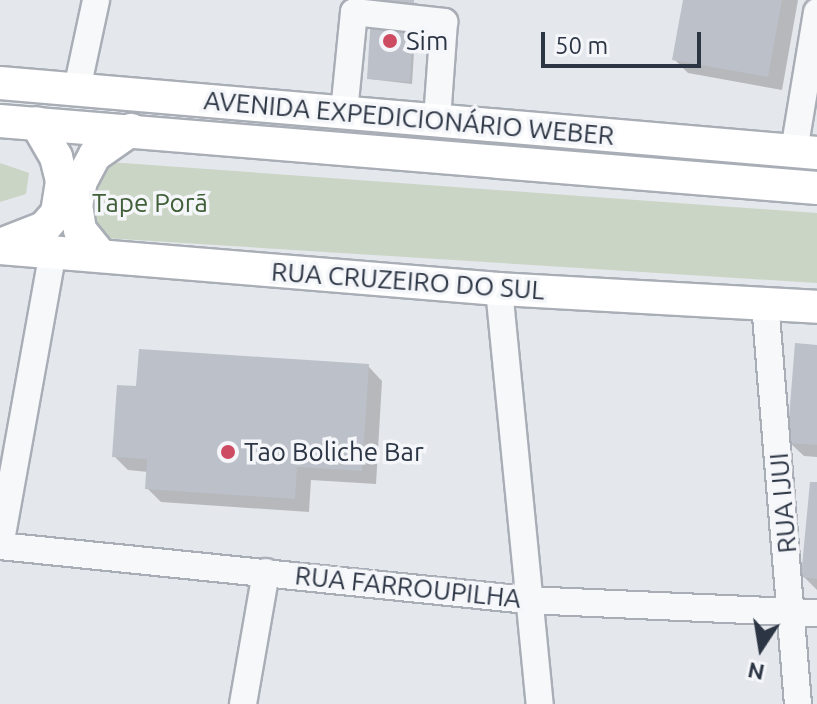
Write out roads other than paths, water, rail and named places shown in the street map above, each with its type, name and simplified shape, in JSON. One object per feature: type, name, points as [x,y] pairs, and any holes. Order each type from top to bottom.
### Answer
[{"type":"main road","name":"AVENIDA EXPEDICIONÁRIO WEBER","points":[[0,83],[809,155]]},
{"type":"main road","points":[[244,140],[299,130],[344,112]]},
{"type":"main road","points":[[0,121],[817,188]]},
{"type":"main road","points":[[0,246],[44,228],[57,213],[59,169],[36,123]]},
{"type":"main road","points":[[101,256],[80,230],[76,206],[81,181],[95,155],[131,130]]},
{"type":"main road","name":"RUA CRUZEIRO DO SUL","points":[[0,246],[499,289],[817,307]]},
{"type":"street","points":[[77,89],[96,0]]},
{"type":"street","points":[[344,112],[354,12],[444,22],[437,120]]},
{"type":"street","points":[[809,155],[817,12]]},
{"type":"street","points":[[0,546],[53,251]]},
{"type":"street","points":[[499,289],[527,600],[540,704]]},
{"type":"street","name":"RUA IJUI","points":[[765,303],[805,612],[798,704]]},
{"type":"street","name":"RUA FARROUPILHA","points":[[0,546],[527,600],[805,612]]},
{"type":"street","points":[[243,704],[266,572]]},
{"type":"place","name":"Sim","points":[[390,41]]},
{"type":"place","name":"Tao Boliche Bar","points":[[228,452]]},
{"type":"park label","name":"Tape Porã","points":[[150,203]]}]
